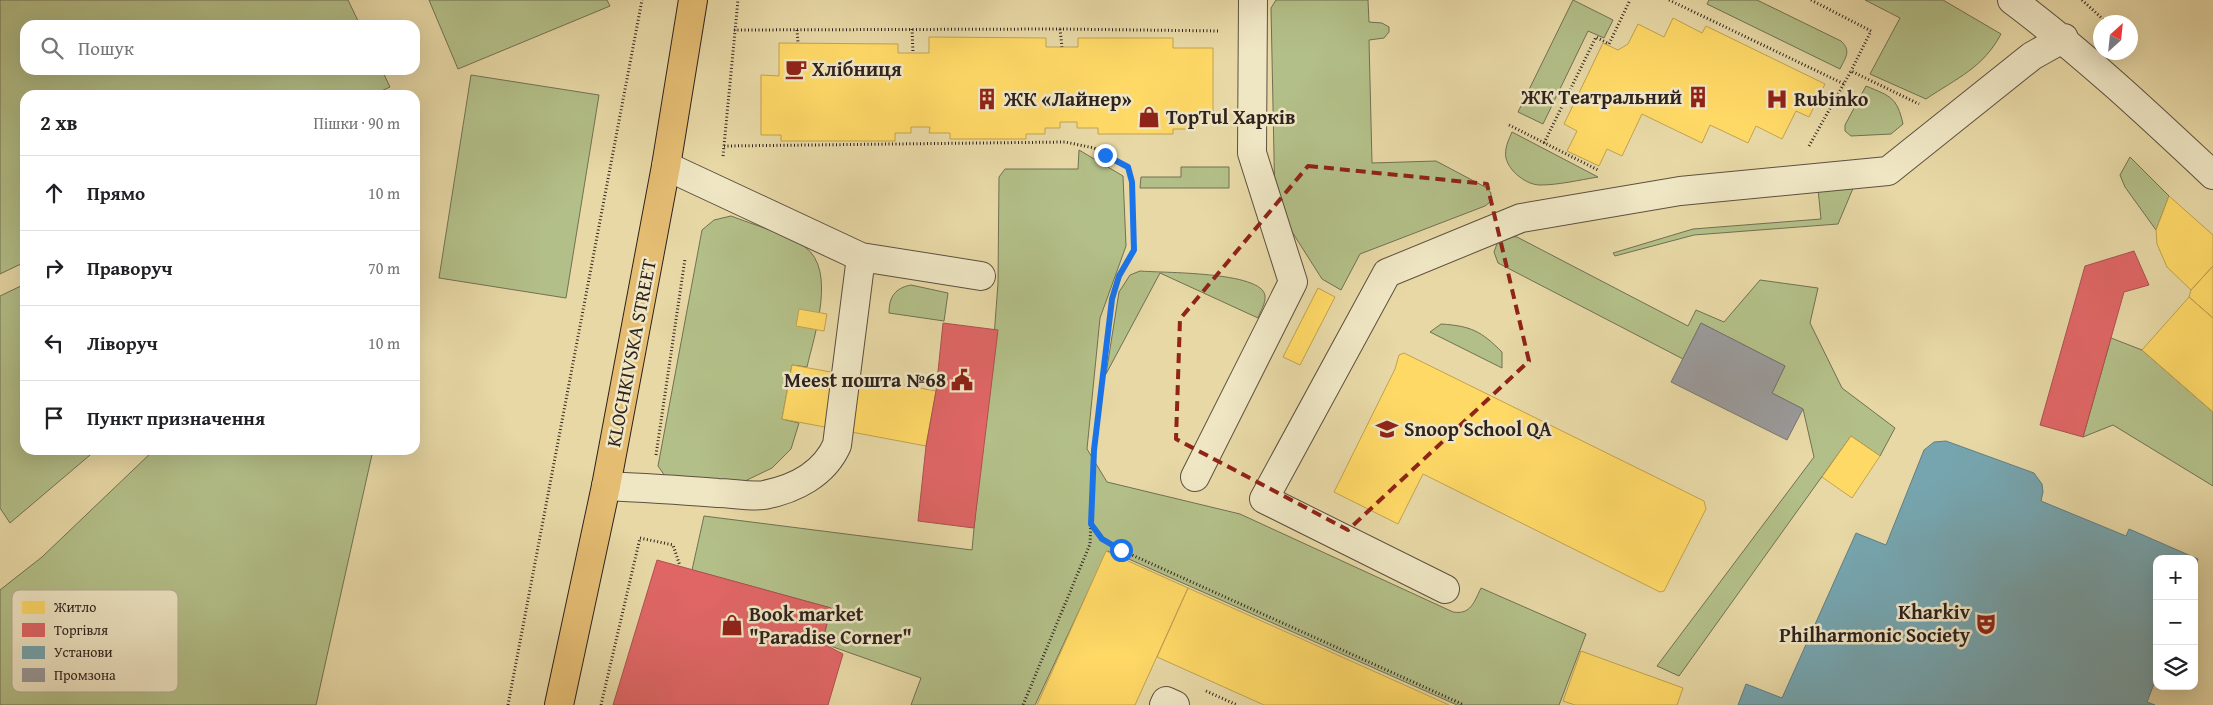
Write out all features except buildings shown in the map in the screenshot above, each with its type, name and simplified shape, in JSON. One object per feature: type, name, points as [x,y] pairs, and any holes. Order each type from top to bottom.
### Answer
[{"type":"main road","name":"KLOCHKIVSKA STREET","points":[[559,705],[606,486],[666,166],[693,0]]},
{"type":"street","points":[[1195,477],[1293,282],[1252,153],[1253,0]]},
{"type":"street","points":[[2012,0],[2064,38],[2130,96],[2213,175]]},
{"type":"street","points":[[1445,589],[1264,499],[1387,273],[1521,218],[1680,191],[1888,170],[2032,56],[2064,38]]},
{"type":"street","points":[[666,166],[861,257],[981,276]]},
{"type":"street","points":[[606,486],[762,495],[791,487],[807,480],[821,469],[837,445],[861,257]]},
{"type":"street","points":[[1164,705],[1166,701],[1175,705]]},
{"type":"path","points":[[508,705],[642,0]]},
{"type":"path","points":[[722,160],[738,0]]},
{"type":"path","points":[[1544,142],[1596,37],[1609,44],[1630,0]]},
{"type":"path","points":[[1669,0],[1844,84]]},
{"type":"path","points":[[1799,148],[1809,146],[1871,31],[1811,0]]},
{"type":"path","points":[[2082,0],[2098,15]]},
{"type":"path","points":[[912,29],[913,53]]},
{"type":"path","points":[[734,30],[1060,29],[1230,31]]},
{"type":"path","points":[[1060,29],[1062,47]]},
{"type":"path","points":[[797,30],[798,43]]},
{"type":"path","points":[[1851,71],[1926,107]]},
{"type":"path","points":[[1509,125],[1605,174]]},
{"type":"path","points":[[724,146],[1065,142],[1094,148],[1128,167],[1132,182],[1134,250],[1119,276],[1112,299],[1094,450],[1090,544],[1023,705]]},
{"type":"path","points":[[656,456],[685,256]]},
{"type":"path","points":[[1091,524],[1102,539],[1121,550],[1464,705]]},
{"type":"path","points":[[601,705],[640,538],[673,545],[680,566]]},
{"type":"highlighted area","points":[[1308,166],[1487,184],[1529,361],[1348,530],[1176,439],[1180,319]]},
{"type":"green space","points":[[0,0],[348,0],[358,20],[20,20],[20,75],[384,75],[390,87],[384,90],[20,90],[20,264],[0,274]]},
{"type":"green space","points":[[429,0],[607,0],[610,6],[458,69]]},
{"type":"green space","points":[[1276,0],[1368,0],[1369,22],[1382,23],[1389,27],[1389,32],[1384,38],[1369,40],[1372,163],[1436,161],[1487,188],[1491,193],[1490,202],[1485,206],[1360,254],[1341,290],[1322,279],[1275,205],[1271,8]]},
{"type":"green space","points":[[1573,0],[1613,20],[1604,38],[1588,31],[1543,124],[1518,112]]},
{"type":"green space","points":[[1709,0],[1757,0],[1841,41],[1847,51],[1840,69],[1707,4]]},
{"type":"green space","points":[[1865,0],[1943,0],[2001,34],[1994,46],[1978,64],[1926,99],[1870,74],[1900,18]]},
{"type":"green space","points":[[471,75],[599,95],[566,298],[439,278]]},
{"type":"green space","points":[[1866,86],[1887,95],[1898,108],[1903,124],[1891,134],[1851,136],[1845,131],[1845,125]]},
{"type":"green space","points":[[1512,132],[1598,177],[1547,185],[1529,183],[1514,172],[1506,158],[1506,148]]},
{"type":"green space","points":[[1079,150],[1123,176],[1126,246],[1100,318],[1087,449],[1107,482],[1240,514],[1453,612],[1468,609],[1474,603],[1481,588],[1586,634],[1559,705],[1457,705],[1107,551],[1035,705],[911,705],[921,678],[822,643],[831,608],[692,570],[704,516],[972,550],[998,283],[999,177],[1005,169],[1078,169]]},
{"type":"green space","points":[[2130,157],[2169,196],[2156,230],[2125,187],[2120,175]]},
{"type":"green space","points":[[1181,167],[1229,167],[1229,188],[1140,188],[1141,177],[1181,177]]},
{"type":"green space","points":[[1854,186],[1838,224],[1694,235],[1615,256],[1613,253],[1693,229],[1821,219],[1818,189]]},
{"type":"green space","points":[[731,216],[797,242],[815,257],[820,271],[822,287],[821,304],[807,367],[792,365],[782,419],[799,423],[791,449],[772,468],[745,481],[677,479],[665,476],[658,466],[702,230],[714,220]]},
{"type":"green space","points":[[1507,236],[1517,237],[1688,326],[1696,310],[1724,322],[1760,280],[1818,288],[1810,323],[1842,388],[1895,428],[1880,456],[1851,436],[1679,676],[1657,666],[1814,457],[1803,409],[1772,393],[1785,366],[1701,323],[1683,359],[1498,263],[1494,252],[1498,241]]},
{"type":"green space","points":[[1140,271],[1209,275],[1247,282],[1260,288],[1265,296],[1265,302],[1258,318],[1160,273],[1106,374],[1119,292],[1130,275]]},
{"type":"green space","points":[[911,285],[948,293],[944,321],[889,313],[890,302],[894,294],[901,288]]},
{"type":"green space","points":[[20,286],[20,455],[90,455],[10,523],[0,508],[0,296]]},
{"type":"green space","points":[[1441,324],[1468,328],[1488,339],[1502,352],[1502,368],[1430,332]]},
{"type":"green space","points":[[2111,338],[2142,350],[2213,412],[2213,486],[2113,425],[2083,437]]},
{"type":"green space","points":[[149,455],[372,455],[316,705],[0,705],[0,590],[42,557]]},
{"type":"place","name":"Хлібниця","points":[[796,69]]},
{"type":"place","name":"ЖК Театральний","points":[[1698,97]]},
{"type":"place","name":"ЖК «Лайнер»","points":[[987,99]]},
{"type":"place","name":"Rubinko","points":[[1777,99]]},
{"type":"place","name":"TopTul Харків","points":[[1149,117]]},
{"type":"place","name":"Meest пошта №68","points":[[962,380]]},
{"type":"place","name":"Snoop School QA","points":[[1387,429]]},
{"type":"place","name":"Kharkiv Philharmonic Society","points":[[1986,624]]},
{"type":"place","name":"Book market \"Paradise Corner\"","points":[[732,625]]},
{"type":"route","points":[[1105,155],[1128,167],[1132,182],[1134,250],[1119,276],[1112,299],[1094,450],[1091,524],[1102,539],[1121,550]]}]
